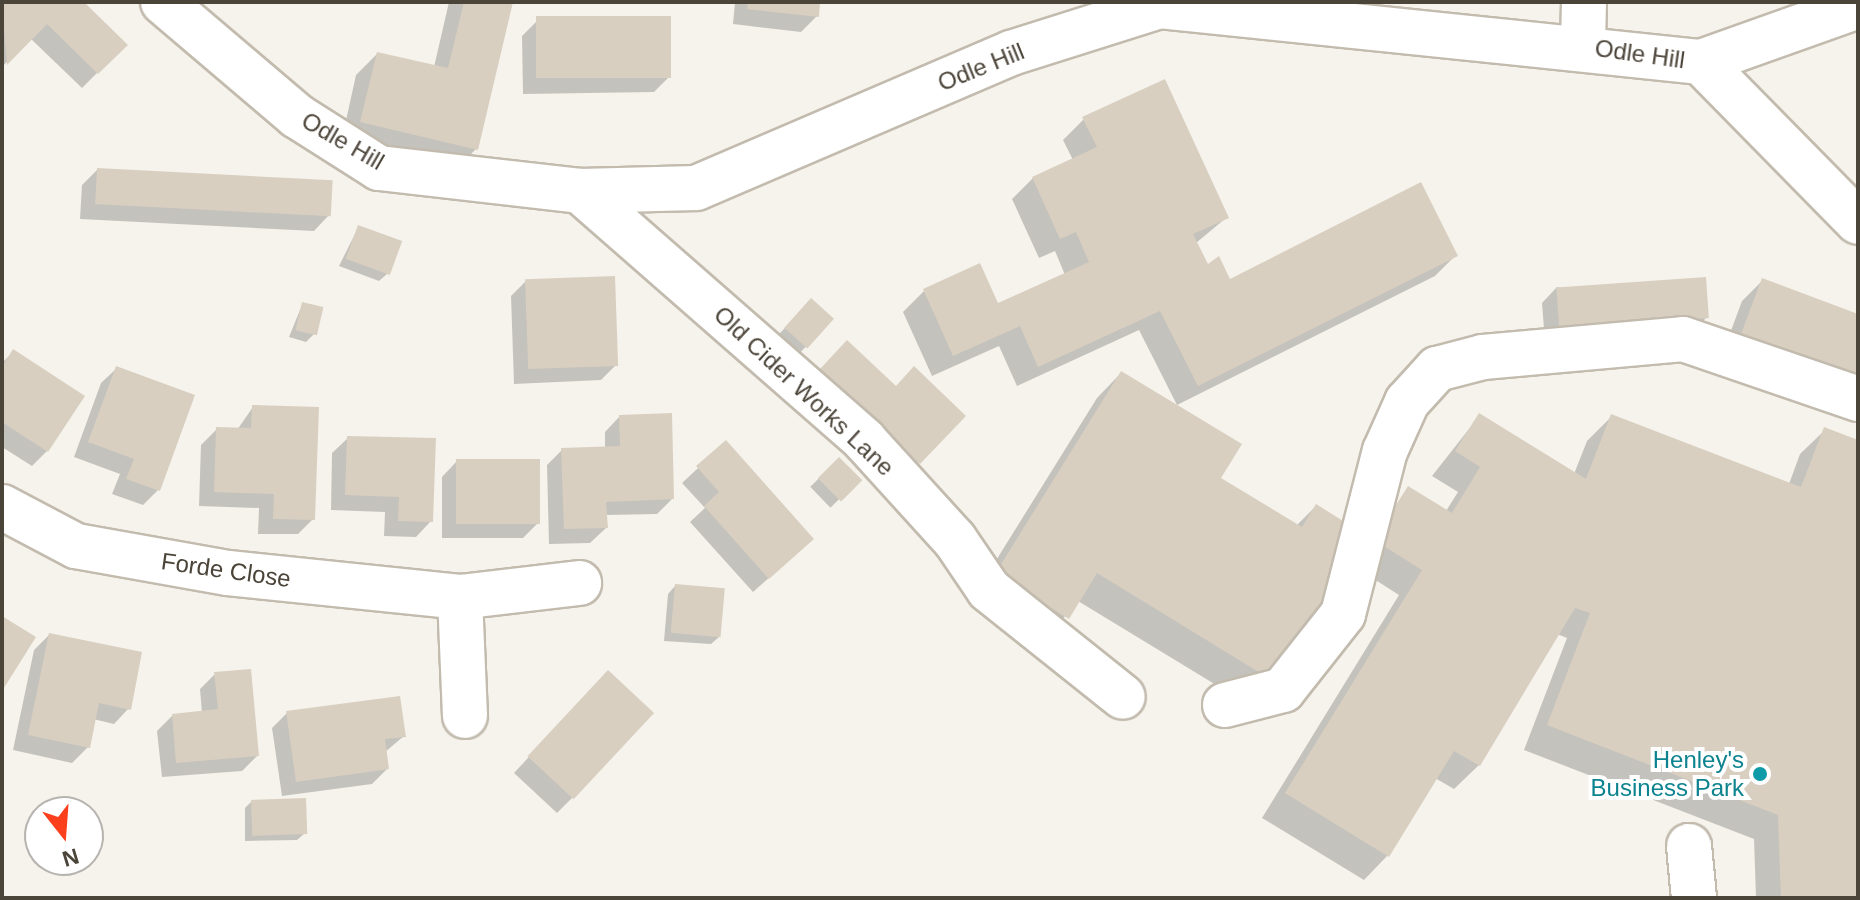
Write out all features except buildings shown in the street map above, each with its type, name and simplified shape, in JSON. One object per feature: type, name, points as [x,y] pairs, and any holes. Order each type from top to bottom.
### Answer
[{"type":"street","name":"Odle Hill","points":[[163,2],[297,116],[379,168],[580,191],[696,188],[1011,53],[1160,6],[1583,45],[1701,62],[1858,6]]},
{"type":"street","points":[[1583,45],[1584,2]]},
{"type":"street","points":[[1701,62],[1858,222]]},
{"type":"street","name":"Old Cider Works Lane","points":[[580,191],[864,440],[955,540],[989,590],[1123,697]]},
{"type":"street","points":[[1225,705],[1283,690],[1343,614],[1385,451],[1407,402],[1437,369],[1462,359],[1683,339],[1858,399]]},
{"type":"street","name":"Forde Close","points":[[2,507],[76,546],[228,573],[460,597],[579,583]]},
{"type":"street","points":[[460,597],[465,716]]},
{"type":"street","points":[[1689,846],[1694,898]]},
{"type":"place","name":"Henley's Business Park","points":[[1760,774]]}]
